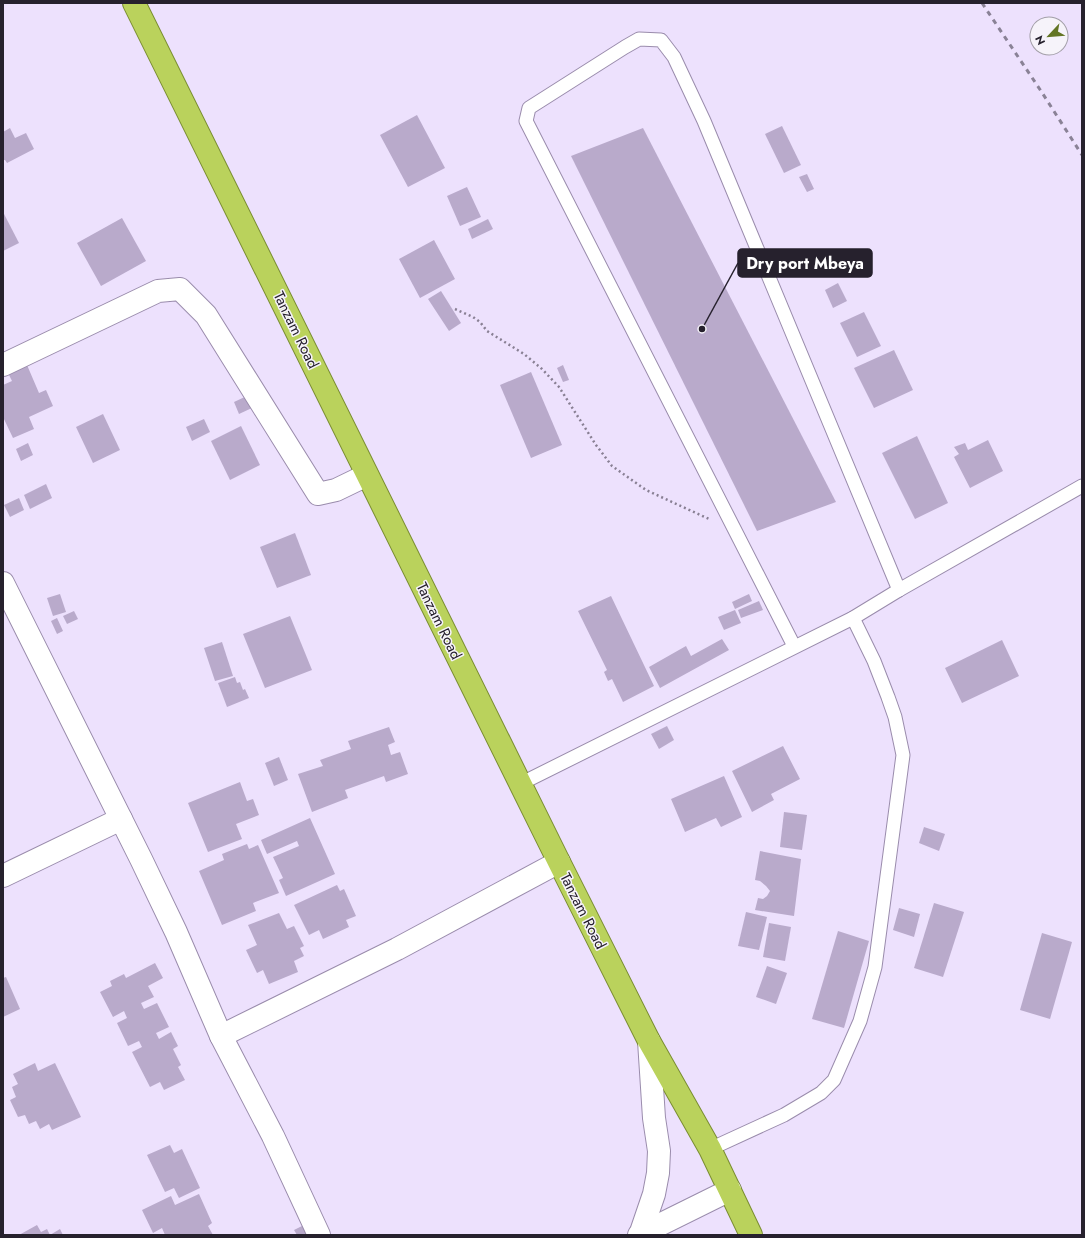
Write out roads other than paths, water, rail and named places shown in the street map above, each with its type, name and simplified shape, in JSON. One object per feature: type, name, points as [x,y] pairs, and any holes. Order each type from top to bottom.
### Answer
[{"type":"highway","name":"Tanzam Road","points":[[134,3],[559,862],[649,1041],[710,1149],[751,1235]]},
{"type":"street","points":[[3,365],[158,292],[180,289],[206,315],[318,494],[336,490],[367,474]]},
{"type":"street","points":[[3,583],[176,932],[220,1036],[273,1136],[319,1235]]},
{"type":"street","points":[[3,876],[121,819]]},
{"type":"street","points":[[220,1036],[396,949],[559,862]]},
{"type":"street","points":[[640,1235],[654,1194],[658,1173],[659,1151],[654,1111],[649,1041]]},
{"type":"street","points":[[640,1235],[730,1190]]},
{"type":"lane","points":[[794,646],[526,121],[529,108],[639,39],[661,40],[674,57],[707,129],[899,590]]},
{"type":"lane","points":[[520,784],[610,738],[668,711],[794,646],[853,618],[899,590],[1082,486]]},
{"type":"lane","points":[[710,1149],[784,1115],[821,1093],[834,1080],[860,1021],[874,967],[903,755],[895,717],[888,697],[874,660],[853,618]]},
{"type":"railway","points":[[982,3],[1082,155]]},
{"type":"place","name":"Dry port Mbeya","points":[[702,329]]}]
